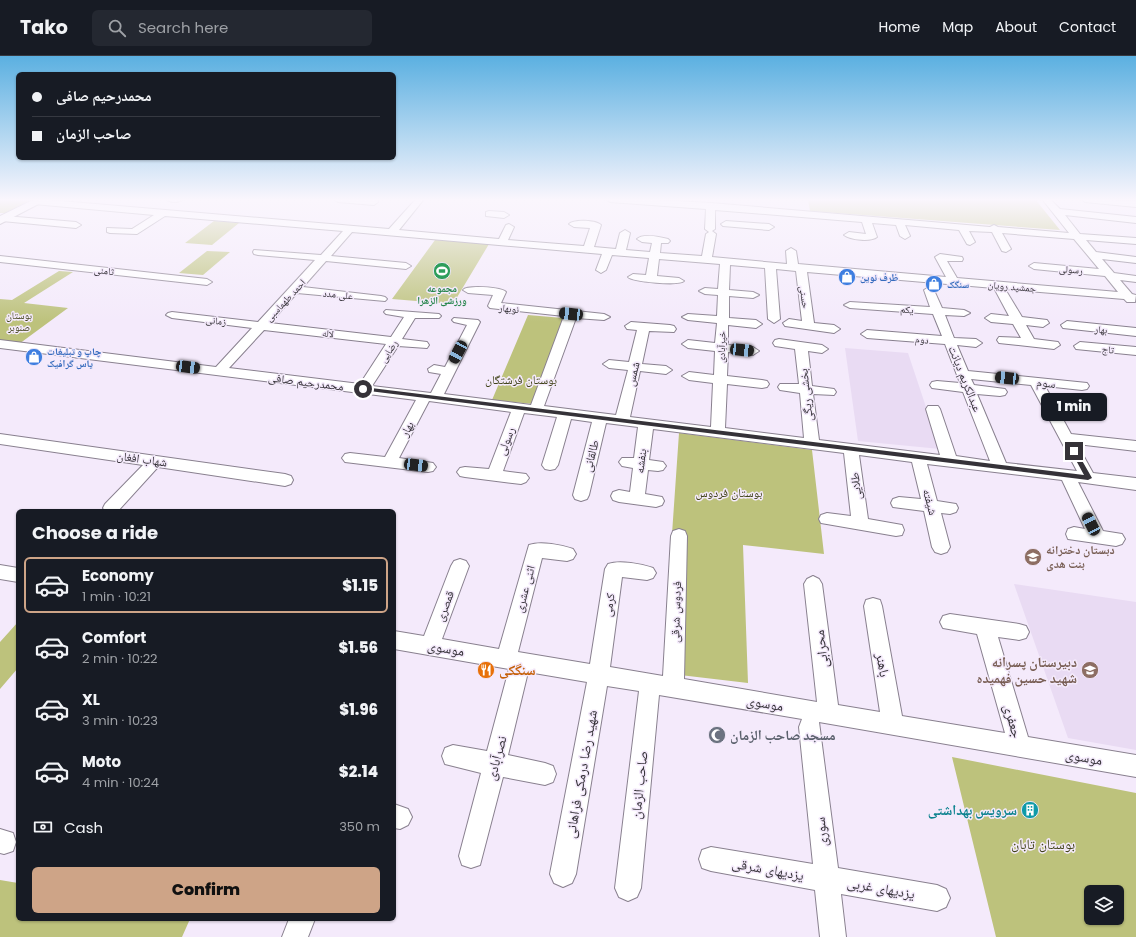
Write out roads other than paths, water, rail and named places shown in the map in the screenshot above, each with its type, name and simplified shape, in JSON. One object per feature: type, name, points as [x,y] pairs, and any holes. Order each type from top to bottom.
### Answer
[{"type":"street","name":"احمد طهماسبی","points":[[219,371],[340,240]]},
{"type":"street","name":"جمشید رویان","points":[[481,240],[997,284],[1131,297]]},
{"type":"street","points":[[588,249],[591,240]]},
{"type":"street","points":[[620,252],[623,240]]},
{"type":"street","points":[[651,279],[656,255],[661,241],[653,240]]},
{"type":"street","points":[[707,260],[710,240]]},
{"type":"street","points":[[1001,240],[1006,249]]},
{"type":"street","points":[[1081,240],[1109,274],[1131,297],[1136,306]]},
{"type":"street","name":"حسنی","points":[[791,250],[797,267],[809,326]]},
{"type":"street","points":[[601,270],[608,251]]},
{"type":"street","points":[[258,252],[406,266]]},
{"type":"street","points":[[1093,254],[1136,260]]},
{"type":"street","points":[[953,281],[940,257],[958,258]]},
{"type":"street","name":"ثامنی","points":[[0,259],[207,282]]},
{"type":"street","name":"خیرآبادی","points":[[718,432],[724,261]]},
{"type":"street","points":[[770,265],[774,319]]},
{"type":"street","name":"رسولی","points":[[1034,266],[1109,274],[1136,279]]},
{"type":"street","points":[[632,277],[679,281]]},
{"type":"street","points":[[997,284],[1030,342]]},
{"type":"street","name":"علی مدد","points":[[294,289],[381,299]]},
{"type":"street","name":"نوبهار","points":[[468,290],[500,292],[494,306],[604,316]]},
{"type":"street","name":"عبدالکریم دیانت","points":[[929,290],[1000,467]]},
{"type":"street","points":[[705,291],[753,295]]},
{"type":"street","name":"یکم","points":[[850,305],[964,313]]},
{"type":"street","points":[[390,312],[435,316]]},
{"type":"street","name":"رضایی","points":[[363,389],[412,314]]},
{"type":"street","points":[[536,410],[571,314]]},
{"type":"street","name":"زمانی","points":[[172,315],[261,326]]},
{"type":"street","points":[[688,317],[756,324]]},
{"type":"street","points":[[991,318],[1043,323]]},
{"type":"street","name":"بهار","points":[[390,462],[430,397],[449,370],[453,351],[474,322],[458,320]]},
{"type":"street","points":[[789,323],[834,329]]},
{"type":"street","name":"بهار","points":[[1067,325],[1136,332]]},
{"type":"street","name":"لاله","points":[[261,326],[423,345]]},
{"type":"street","points":[[631,326],[670,329]]},
{"type":"street","name":"شمس","points":[[622,421],[644,327]]},
{"type":"street","name":"دوم","points":[[867,334],[976,343]]},
{"type":"street","points":[[1003,340],[1054,345]]},
{"type":"street","name":"محمدرحیم صافی","points":[[0,344],[1136,484]]},
{"type":"street","points":[[688,344],[753,351]]},
{"type":"street","points":[[779,344],[822,349]]},
{"type":"street","name":"بخشی ریگی","points":[[801,346],[812,444]]},
{"type":"street","name":"تاج","points":[[1080,346],[1136,351]]},
{"type":"street","points":[[609,364],[666,370]]},
{"type":"street","points":[[434,369],[449,370]]},
{"type":"street","name":"سوم","points":[[962,374],[1082,386]]},
{"type":"street","points":[[689,376],[762,384]]},
{"type":"street","points":[[1036,382],[1088,478]]},
{"type":"street","points":[[936,385],[1000,392]]},
{"type":"street","points":[[785,387],[829,392]]},
{"type":"street","name":"رسولی","points":[[494,475],[519,408]]},
{"type":"street","points":[[932,409],[950,461]]},
{"type":"street","points":[[550,465],[565,414]]},
{"type":"street","name":"طالقانی","points":[[581,495],[600,418]]},
{"type":"street","name":"بنفشه","points":[[637,498],[634,462],[646,424]]},
{"type":"street","points":[[1067,438],[1136,446]]},
{"type":"street","name":"شهاب افغان","points":[[0,439],[285,480]]},
{"type":"street","name":"طلایی","points":[[851,449],[860,524]]},
{"type":"street","name":"شیفته","points":[[918,457],[941,547]]},
{"type":"street","points":[[350,458],[428,467]]},
{"type":"street","points":[[111,508],[155,461]]},
{"type":"street","points":[[634,462],[658,466]]},
{"type":"street","points":[[465,472],[521,478]]},
{"type":"street","points":[[1067,475],[1097,536]]},
{"type":"street","points":[[619,496],[656,501]]},
{"type":"street","points":[[899,503],[950,508]]},
{"type":"street","points":[[827,518],[896,530]]},
{"type":"street","points":[[1074,534],[1116,539]]},
{"type":"street","name":"فردوس شرقی","points":[[673,687],[679,536]]},
{"type":"street","name":"اثنی عشری","points":[[514,660],[535,550],[567,554]]},
{"type":"street","name":"قمصری","points":[[430,646],[460,566]]},
{"type":"street","name":"کرمی","points":[[599,674],[614,569],[647,573]]},
{"type":"street","points":[[0,572],[16,576]]},
{"type":"street","name":"محرابی","points":[[813,584],[829,714]]},
{"type":"street","name":"باهنر","points":[[873,606],[893,725]]},
{"type":"street","points":[[950,622],[1019,632]]},
{"type":"street","name":"جعفری","points":[[985,627],[1020,746]]},
{"type":"street","name":"موسوی","points":[[396,640],[1136,766]]},
{"type":"street","name":"نصرآبادی","points":[[471,856],[494,764],[514,660]]},
{"type":"street","name":"شهید رضا درمکی فراهانی","points":[[563,874],[599,674]]},
{"type":"street","name":"صاحب الزمان","points":[[628,888],[650,683]]},
{"type":"street","name":"سوری","points":[[810,727],[833,937]]},
{"type":"street","points":[[453,756],[545,774]]},
{"type":"street","name":"یزدیهای شرقی","points":[[711,859],[826,879]]},
{"type":"street","name":"یزدیهای غربی","points":[[826,879],[936,898]]},
{"type":"street","points":[[296,937],[301,921]]},
{"type":"place","name":"مجموعه ورزشی الزهرا","points":[[442,271]]},
{"type":"place","name":"ظرف نوین","points":[[847,277]]},
{"type":"place","name":"سنگک","points":[[934,284]]},
{"type":"place","name":"چاپ و تبلیغات یاس گرافیک","points":[[34,357]]},
{"type":"place","name":"دبستان دخترانه بنت هدی","points":[[1033,557]]},
{"type":"place","name":"سنگکی","points":[[486,670]]},
{"type":"place","name":"دبیرستان پسرانه شهید حسین فهمیده","points":[[1090,670]]},
{"type":"place","name":"مسجد صاحب الزمان","points":[[717,735]]},
{"type":"place","name":"سرویس بهداشتی","points":[[1030,810]]},
{"type":"park label","name":"بوستان صنوبر","points":[[19,320]]},
{"type":"park label","name":"بوستان فرشتگان","points":[[521,380]]},
{"type":"park label","name":"بوستان فردوس","points":[[729,493]]},
{"type":"park label","name":"بوستان تابان","points":[[1043,844]]}]
